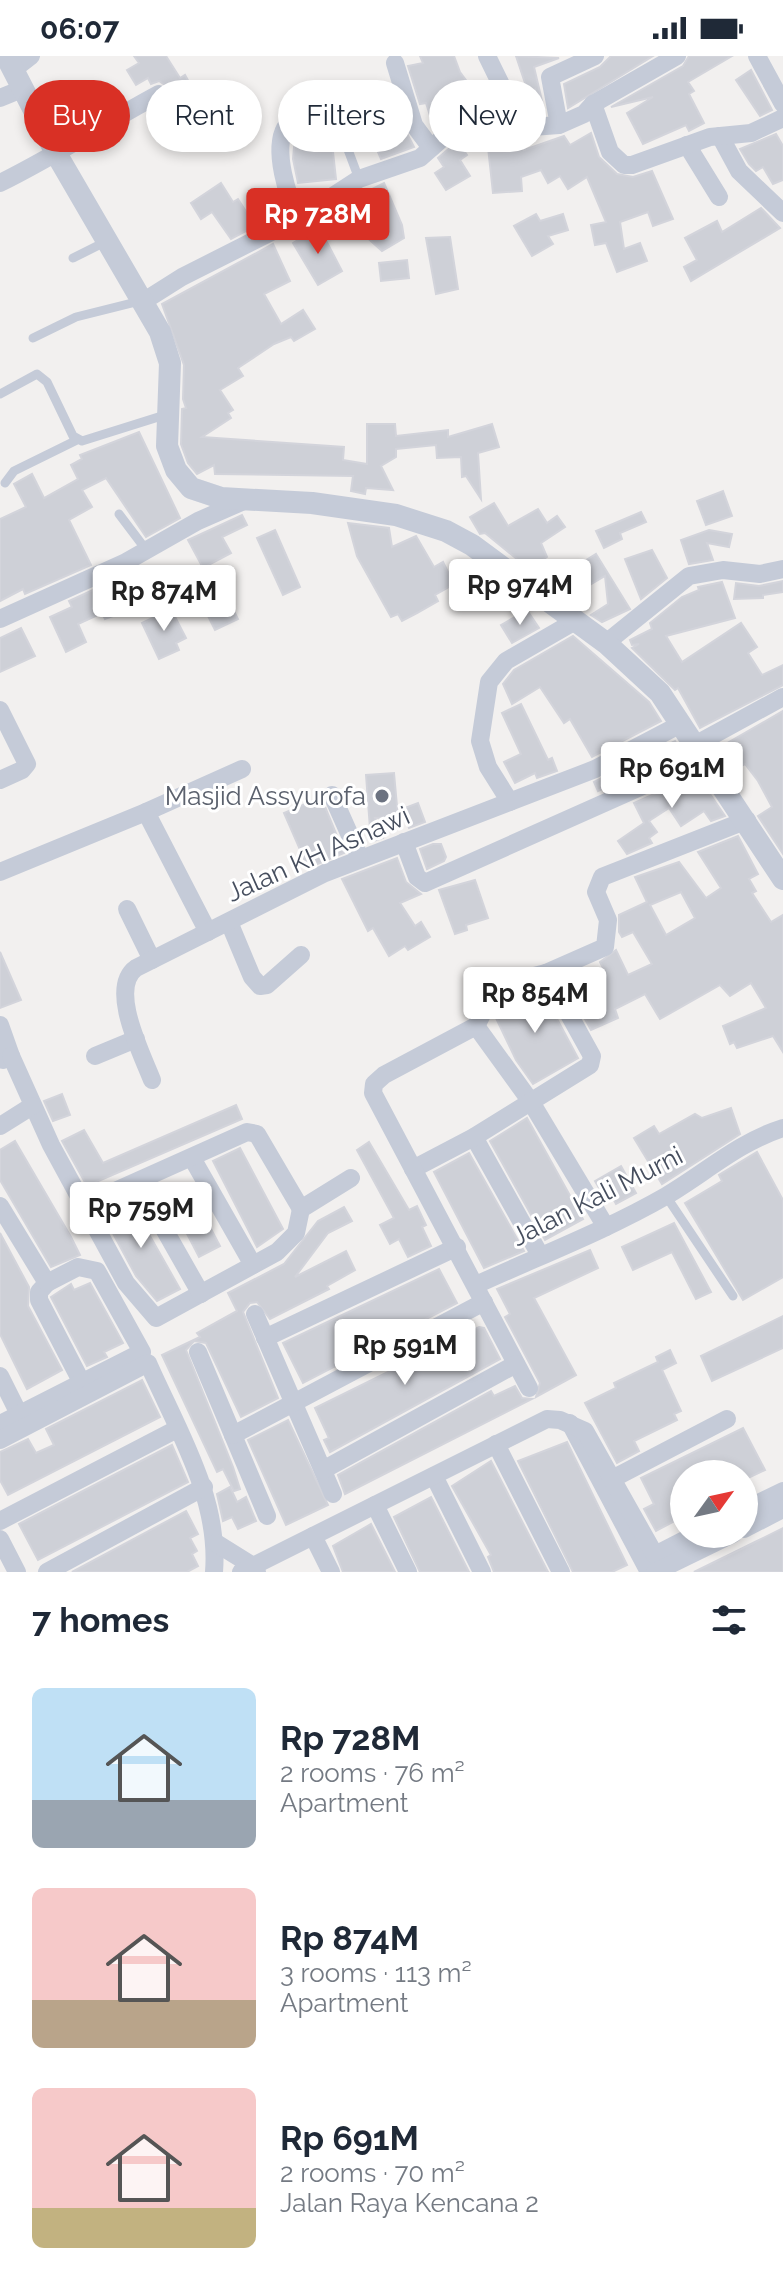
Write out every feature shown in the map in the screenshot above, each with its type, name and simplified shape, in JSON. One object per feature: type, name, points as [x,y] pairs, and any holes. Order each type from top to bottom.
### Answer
[{"type":"street","points":[[487,56],[499,80]]},
{"type":"street","points":[[559,125],[550,77],[595,56]]},
{"type":"street","points":[[546,126],[559,125],[584,114],[593,104],[677,56]]},
{"type":"street","points":[[757,56],[783,104]]},
{"type":"street","points":[[395,63],[414,125],[429,145]]},
{"type":"street","points":[[0,98],[18,68]]},
{"type":"street","points":[[18,68],[57,155],[144,300],[170,363],[170,459],[183,481],[200,493],[246,500],[312,503],[396,515],[446,531],[472,545],[577,620],[660,693],[698,753],[747,820],[783,879]]},
{"type":"street","points":[[0,183],[57,155],[99,126],[146,101]]},
{"type":"street","points":[[593,104],[610,152],[624,165],[641,164],[687,145],[720,136],[736,137],[780,125]]},
{"type":"street","points":[[720,136],[739,171],[783,213]]},
{"type":"street","points":[[687,145],[719,197]]},
{"type":"street","points":[[144,300],[182,277],[299,218],[359,179],[411,162],[429,149]]},
{"type":"street","points":[[282,152],[285,187],[299,218]]},
{"type":"street","points":[[0,619],[147,551],[198,521],[246,500]]},
{"type":"street","points":[[606,643],[689,576],[723,570],[760,574],[783,569]]},
{"type":"street","points":[[510,802],[488,767],[480,741],[489,682],[506,661],[577,620]]},
{"type":"street","points":[[404,842],[417,877],[425,883],[698,753],[783,697]]},
{"type":"street","points":[[0,710],[27,764],[22,770],[0,780]]},
{"type":"street","name":"Jalan KH Asnawi","points":[[152,1080],[126,1009],[127,974],[360,858],[595,769],[679,725]]},
{"type":"street","points":[[0,872],[242,769]]},
{"type":"street","points":[[332,795],[360,858]]},
{"type":"street","points":[[146,812],[208,932]]},
{"type":"street","points":[[529,1388],[373,1093],[374,1084],[384,1075],[476,1026],[490,999],[511,982],[546,973],[605,947],[608,920],[596,892],[602,877],[747,820]]},
{"type":"street","points":[[127,909],[152,960]]},
{"type":"street","points":[[229,922],[252,977],[260,986],[267,985],[301,955]]},
{"type":"street","points":[[413,1169],[474,1137],[584,1070],[592,1056],[546,973]]},
{"type":"street","points":[[0,1025],[5,1059],[32,1106],[84,1205],[134,1297],[156,1318],[277,1252],[296,1233],[301,1209],[257,1134],[247,1132],[84,1205]]},
{"type":"street","points":[[476,1026],[531,1102],[606,1227]]},
{"type":"street","points":[[95,1056],[136,1039]]},
{"type":"street","points":[[0,1126],[32,1106]]},
{"type":"street","name":"Jalan Kali Murni","points":[[233,1435],[294,1405],[540,1255],[606,1227],[666,1196],[745,1144],[783,1128]]},
{"type":"street","points":[[474,1137],[540,1255]]},
{"type":"street","points":[[192,1158],[253,1265]]},
{"type":"street","points":[[301,1209],[351,1178]]},
{"type":"street","points":[[138,1183],[201,1294]]},
{"type":"street","points":[[0,1206],[47,1283]]},
{"type":"street","points":[[265,1338],[457,1247]]},
{"type":"street","points":[[0,1424],[82,1383],[142,1352],[97,1271],[78,1267],[47,1283],[39,1292],[39,1300],[82,1383]]},
{"type":"street","points":[[255,1314],[333,1494]]},
{"type":"street","points":[[198,1352],[267,1516]]},
{"type":"street","points":[[0,1440],[148,1363],[204,1487],[216,1543],[214,1572]]},
{"type":"street","points":[[323,1470],[516,1364]]},
{"type":"street","points":[[0,1376],[19,1414]]},
{"type":"street","points":[[216,1543],[250,1570],[547,1419],[570,1423],[585,1431],[614,1478],[653,1568]]},
{"type":"street","points":[[614,1478],[727,1419]]},
{"type":"street","points":[[570,1423],[653,1568]]},
{"type":"street","points":[[0,1521],[177,1429]]},
{"type":"street","points":[[496,1444],[561,1572]]},
{"type":"street","points":[[434,1476],[482,1572]]},
{"type":"street","points":[[47,1572],[204,1487]]},
{"type":"street","points":[[758,1507],[781,1501]]},
{"type":"street","points":[[758,1518],[781,1501]]},
{"type":"street","points":[[375,1505],[408,1572]]},
{"type":"street","points":[[313,1536],[331,1572]]},
{"type":"street","points":[[0,1539],[17,1572]]},
{"type":"street","points":[[653,1568],[678,1548]]},
{"type":"street","points":[[653,1568],[700,1548]]},
{"type":"lane","points":[[349,152],[359,179]]},
{"type":"lane","points":[[73,258],[108,240]]},
{"type":"lane","points":[[33,338],[76,317],[144,300]]},
{"type":"lane","points":[[0,394],[37,374],[47,382],[77,440]]},
{"type":"lane","points":[[5,483],[14,471],[77,440],[168,414]]},
{"type":"lane","points":[[119,514],[147,551]]},
{"type":"lane","points":[[666,1196],[733,1296]]},
{"type":"building","points":[[134,56],[166,56],[180,78],[185,75],[188,80],[148,78],[136,85],[127,70],[139,63]]},
{"type":"building","points":[[420,56],[454,56],[466,80],[429,80],[429,112],[426,103],[420,104],[408,66],[423,63]]},
{"type":"building","points":[[516,56],[559,58],[534,67],[537,80],[524,80]]},
{"type":"building","points":[[611,56],[653,56],[568,108],[564,84],[600,67]]},
{"type":"building","points":[[689,56],[732,56],[688,82],[694,91],[689,94],[704,123],[689,131],[686,125],[643,144],[627,113],[653,97],[611,107],[683,66]]},
{"type":"building","points":[[751,70],[772,110],[760,116],[736,80]]},
{"type":"building","points":[[591,133],[599,157],[617,174],[633,177],[652,171],[673,219],[653,226],[648,212],[620,222],[624,249],[640,243],[647,261],[617,272],[606,243],[595,245],[591,225],[606,222],[587,177],[568,189],[560,176],[548,183],[541,170],[521,177],[522,191],[493,193],[489,152],[546,152],[546,142],[564,136],[570,145]]},
{"type":"building","points":[[776,134],[783,146],[783,180],[773,184],[763,167],[756,171],[740,149]]},
{"type":"building","points":[[294,152],[333,152],[336,179],[298,183]]},
{"type":"building","points":[[378,152],[400,152],[381,159]]},
{"type":"building","points":[[445,152],[465,152],[467,155],[460,160],[470,176],[446,190],[435,173],[444,167],[438,158]]},
{"type":"building","points":[[221,183],[233,202],[238,199],[247,213],[257,208],[263,222],[231,239],[212,212],[201,219],[191,203]]},
{"type":"building","points":[[384,183],[402,225],[404,238],[382,251],[361,232],[344,203]]},
{"type":"building","points":[[761,208],[780,228],[691,281],[684,267],[697,260],[685,238],[717,221],[722,232]]},
{"type":"building","points":[[536,214],[540,221],[563,214],[568,230],[548,236],[553,244],[532,256],[514,226]]},
{"type":"building","points":[[319,227],[342,271],[318,285],[293,243]]},
{"type":"building","points":[[450,237],[458,289],[436,294],[426,238]]},
{"type":"building","points":[[273,244],[290,281],[264,294],[281,324],[303,310],[315,329],[294,341],[291,337],[274,344],[238,368],[243,376],[220,390],[233,410],[228,413],[231,418],[202,437],[344,447],[343,460],[367,464],[367,424],[395,424],[396,436],[448,430],[448,437],[492,424],[499,447],[478,453],[481,499],[466,476],[462,477],[461,457],[437,458],[436,445],[396,449],[396,457],[381,466],[393,490],[366,488],[365,494],[351,491],[353,476],[215,474],[214,465],[197,474],[188,463],[181,444],[182,409],[186,408],[183,399],[184,365],[162,304]]},
{"type":"building","points":[[407,260],[409,278],[381,281],[379,263]]},
{"type":"building","points":[[139,432],[180,518],[146,537],[106,478],[82,490],[92,507],[69,520],[91,565],[25,594],[23,589],[0,601],[0,519],[26,507],[14,484],[32,474],[44,498],[78,479],[71,465],[82,459],[80,455]]},
{"type":"building","points":[[723,491],[732,516],[706,525],[697,501]]},
{"type":"building","points":[[494,503],[508,526],[538,509],[547,523],[557,516],[565,527],[541,543],[547,557],[529,569],[485,533],[480,534],[470,517]]},
{"type":"building","points":[[641,512],[646,522],[620,533],[622,539],[604,548],[596,531]]},
{"type":"building","points":[[242,515],[247,525],[222,537],[231,553],[203,568],[188,540]]},
{"type":"building","points":[[348,523],[389,528],[392,547],[416,536],[434,567],[443,562],[454,584],[435,595],[438,601],[402,621],[398,614],[391,617],[357,556]]},
{"type":"building","points":[[275,530],[300,587],[283,595],[257,538]]},
{"type":"building","points":[[709,530],[732,534],[729,547],[707,543],[713,560],[689,564],[681,540]]},
{"type":"building","points":[[652,550],[667,578],[641,599],[625,559]]},
{"type":"building","points":[[596,554],[630,609],[602,622],[591,615],[608,604],[605,576],[586,587],[575,567]]},
{"type":"building","points":[[213,570],[238,619],[215,630],[198,596],[202,594],[195,578]]},
{"type":"building","points":[[134,571],[141,591],[121,605],[124,612],[105,619],[102,613],[78,624],[86,642],[66,652],[50,617],[72,607],[69,601]]},
{"type":"building","points":[[783,581],[783,592],[763,595],[763,598],[734,599],[736,583],[759,586]]},
{"type":"building","points":[[722,582],[735,618],[666,636],[682,662],[741,623],[757,647],[748,653],[762,675],[783,665],[783,685],[700,728],[678,688],[675,690],[632,648],[639,644],[632,645],[630,640],[652,629],[650,623],[682,597],[699,590],[698,587]]},
{"type":"building","points":[[171,609],[186,638],[176,643],[179,650],[159,659],[142,623]]},
{"type":"building","points":[[527,610],[539,628],[512,643],[501,625]]},
{"type":"building","points":[[21,628],[35,656],[0,672],[0,638]]},
{"type":"building","points":[[573,636],[649,702],[661,721],[592,757],[570,719],[564,723],[540,687],[512,704],[503,684],[514,670]]},
{"type":"building","points":[[521,704],[548,760],[552,758],[557,771],[537,778],[535,773],[515,783],[504,762],[521,754],[502,713]]},
{"type":"building","points":[[783,711],[783,854],[758,816],[772,807],[758,781],[745,764],[729,772],[715,750]]},
{"type":"building","points":[[675,741],[677,745],[668,754],[598,791],[594,782]]},
{"type":"building","name":"Masjid Assyurofa","points":[[394,773],[398,817],[375,818],[383,838],[371,842],[366,775]]},
{"type":"building","points":[[697,775],[725,816],[711,821],[704,811],[681,826],[669,808],[649,821],[657,832],[649,838],[652,843],[627,854],[618,841],[644,823],[634,803]]},
{"type":"building","points":[[321,797],[344,853],[308,868],[284,813]]},
{"type":"building","points":[[418,803],[425,822],[409,828],[402,809]]},
{"type":"building","points":[[738,836],[758,874],[749,879],[756,891],[752,893],[771,922],[783,915],[783,1052],[773,1036],[737,1048],[734,1042],[730,1044],[723,1026],[766,1008],[751,983],[730,996],[720,985],[660,1019],[645,994],[615,1009],[618,1018],[591,1030],[567,986],[603,968],[600,962],[616,950],[628,975],[652,964],[633,932],[622,937],[619,915],[647,902],[635,877],[679,862],[706,898],[721,888],[698,852]],"holes":[[[681,892],[695,918],[666,935],[650,905]]]},
{"type":"building","points":[[441,844],[446,857],[427,869],[420,849]]},
{"type":"building","points":[[397,858],[406,882],[421,894],[400,903],[415,926],[421,922],[430,937],[408,950],[405,946],[389,956],[373,928],[368,931],[342,879]]},
{"type":"building","points":[[475,880],[488,918],[466,925],[467,930],[455,934],[439,890]]},
{"type":"building","points":[[0,952],[21,1000],[0,1008]]},
{"type":"building","points":[[540,987],[578,1058],[533,1084],[516,1060],[495,1016],[500,1007],[513,997]]},
{"type":"building","points":[[62,1094],[70,1115],[53,1121],[44,1101]]},
{"type":"building","points":[[236,1105],[242,1119],[87,1186],[62,1141],[84,1130],[103,1163]]},
{"type":"building","points":[[731,1108],[740,1134],[662,1184],[634,1138],[654,1126],[659,1134],[695,1114],[702,1118]]},
{"type":"building","points":[[527,1118],[583,1219],[545,1240],[490,1141]]},
{"type":"building","points":[[15,1141],[80,1255],[51,1267],[0,1180],[0,1150]]},
{"type":"building","points":[[369,1142],[409,1210],[417,1206],[426,1225],[422,1227],[431,1246],[408,1257],[399,1239],[390,1244],[380,1225],[394,1218],[357,1150]]},
{"type":"building","points":[[240,1148],[283,1229],[257,1247],[213,1161]]},
{"type":"building","points":[[757,1152],[783,1200],[783,1277],[743,1300],[685,1203],[722,1181],[719,1175]]},
{"type":"building","points":[[469,1153],[524,1251],[484,1268],[434,1172]]},
{"type":"building","points":[[621,1166],[636,1193],[616,1204],[611,1195],[605,1198],[595,1181]]},
{"type":"building","points":[[190,1189],[220,1246],[199,1257],[169,1199]]},
{"type":"building","points":[[129,1199],[180,1289],[157,1301],[136,1276],[102,1213]]},
{"type":"building","points":[[344,1207],[352,1221],[328,1233],[295,1277],[346,1251],[355,1270],[327,1286],[329,1289],[270,1319],[257,1302],[250,1303],[243,1312],[278,1398],[241,1417],[206,1343],[194,1341],[186,1350],[233,1467],[240,1489],[234,1491],[223,1469],[217,1472],[162,1355],[200,1337],[197,1333],[237,1311],[228,1293],[284,1264],[318,1221]]},
{"type":"building","points":[[674,1223],[711,1292],[696,1299],[672,1252],[633,1270],[622,1247]]},
{"type":"building","points":[[0,1233],[29,1287],[28,1306],[62,1370],[27,1389],[0,1334]]},
{"type":"building","points":[[590,1250],[598,1268],[534,1298],[576,1375],[536,1397],[540,1383],[505,1317],[510,1314],[497,1289]]},
{"type":"building","points":[[439,1269],[457,1303],[303,1383],[283,1343]]},
{"type":"building","points":[[90,1283],[123,1343],[104,1352],[107,1357],[87,1366],[51,1297],[71,1284],[74,1290]]},
{"type":"building","points":[[783,1316],[783,1348],[712,1381],[701,1356]]},
{"type":"building","points":[[479,1327],[484,1328],[500,1359],[330,1452],[324,1440],[329,1438],[315,1408]]},
{"type":"building","points":[[670,1350],[676,1363],[662,1370],[681,1411],[674,1414],[677,1420],[634,1441],[639,1451],[617,1463],[585,1403],[616,1388],[614,1383],[658,1362],[656,1357]]},
{"type":"building","points":[[142,1380],[160,1417],[8,1495],[0,1480],[0,1452],[28,1439],[36,1453],[54,1445],[46,1429]]},
{"type":"building","points":[[515,1386],[522,1398],[532,1399],[345,1494],[338,1475],[491,1391],[494,1396]]},
{"type":"building","points":[[288,1420],[328,1505],[286,1525],[248,1440]]},
{"type":"building","points":[[743,1428],[765,1470],[758,1473],[758,1460],[678,1460]]},
{"type":"building","points":[[567,1442],[627,1565],[612,1572],[573,1572],[518,1461]]},
{"type":"building","points":[[172,1445],[188,1482],[38,1560],[19,1524]]},
{"type":"building","points":[[491,1461],[548,1572],[494,1572],[488,1557],[491,1555],[452,1486]]},
{"type":"building","points":[[670,1464],[670,1524],[656,1531],[644,1509],[654,1504],[641,1478]]},
{"type":"building","points":[[230,1487],[237,1502],[246,1497],[256,1521],[238,1529],[232,1517],[223,1521],[217,1494]]},
{"type":"building","points":[[431,1497],[469,1572],[420,1572],[394,1517]]},
{"type":"building","points":[[186,1511],[198,1534],[190,1538],[197,1551],[192,1554],[198,1566],[187,1572],[72,1572]]},
{"type":"building","points":[[371,1524],[395,1572],[343,1572],[333,1546]]},
{"type":"building","points":[[783,1528],[783,1572],[694,1572],[743,1548],[758,1548],[758,1540]]},
{"type":"place","name":"Masjid Assyurofa","points":[[382,796]]}]
